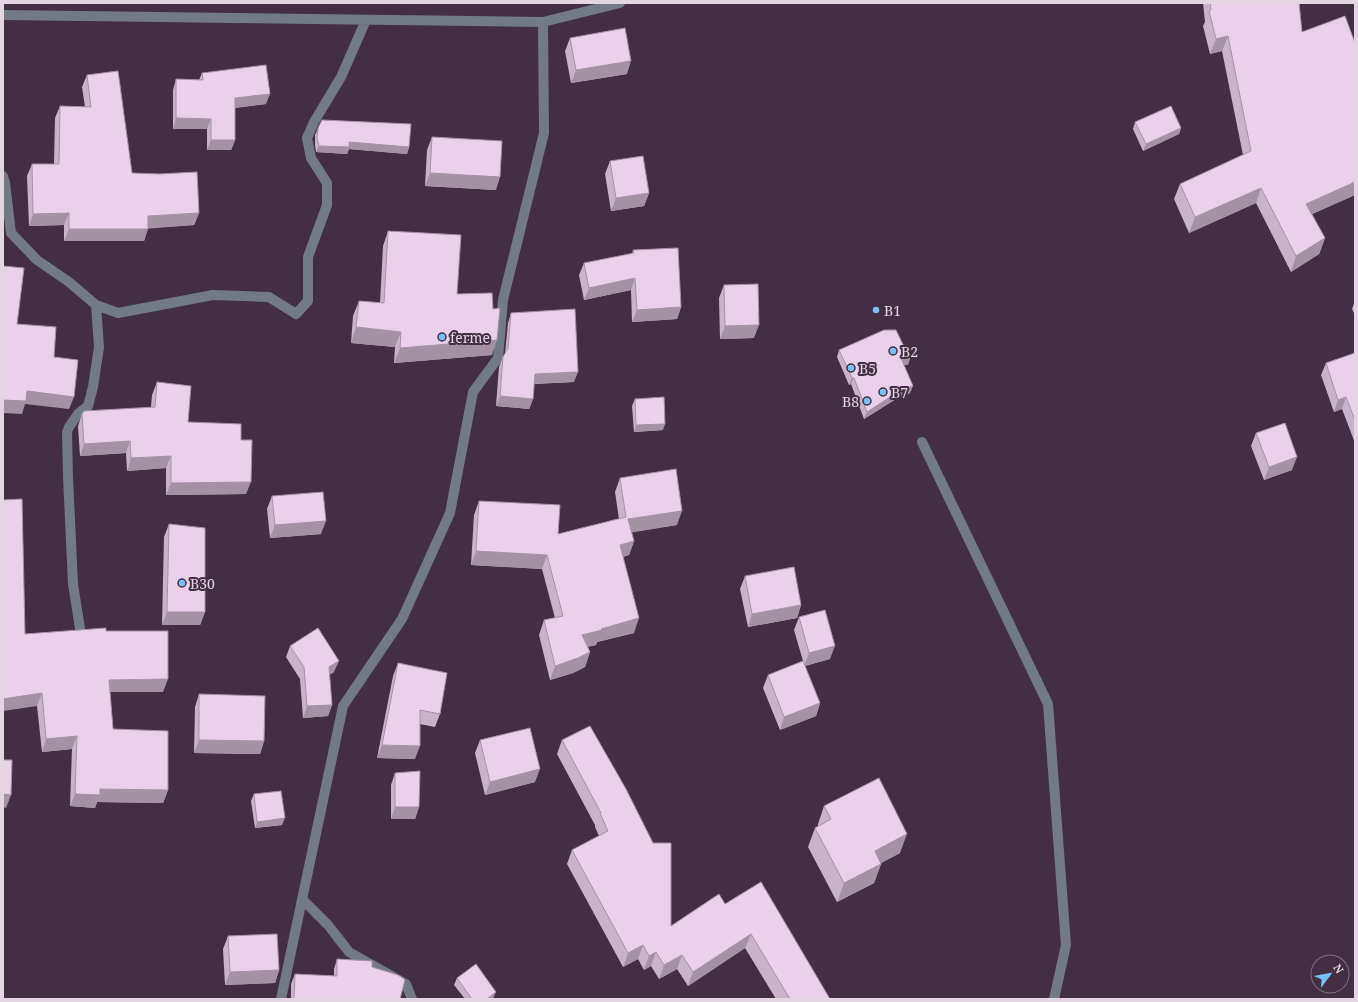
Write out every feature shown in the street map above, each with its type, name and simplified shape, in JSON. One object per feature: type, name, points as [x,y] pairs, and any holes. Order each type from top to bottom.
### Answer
[{"type":"street","points":[[3,15],[543,22],[620,3]]},
{"type":"street","points":[[3,176],[11,233],[37,260],[69,282],[96,305],[118,314],[213,294],[269,297],[296,314],[308,301],[308,258],[326,205],[327,183],[311,158],[307,138],[314,122],[341,77],[366,20]]},
{"type":"street","points":[[282,999],[343,706],[402,619],[450,513],[473,392],[498,358],[503,300],[544,133],[543,22]]},
{"type":"street","points":[[80,635],[73,584],[67,432],[78,414],[88,406],[93,387],[100,347],[96,305]]},
{"type":"street","points":[[922,442],[1048,704],[1066,945],[1054,999]]},
{"type":"street","points":[[302,899],[328,925],[349,952],[406,984],[412,999]]},
{"type":"building","points":[[1210,3],[1299,3],[1302,32],[1345,16],[1355,43],[1355,182],[1306,204],[1325,238],[1296,256],[1261,188],[1195,217],[1180,184],[1251,151],[1228,36],[1216,39],[1209,11],[1211,10]]},
{"type":"building","points":[[625,28],[631,61],[576,70],[570,38]]},
{"type":"building","points":[[266,65],[270,94],[235,98],[235,140],[211,140],[211,119],[176,118],[176,79],[203,80],[202,73]]},
{"type":"building","points":[[118,71],[132,173],[159,174],[197,172],[199,213],[148,216],[148,229],[69,229],[69,213],[33,214],[32,164],[59,164],[60,106],[91,107],[87,75]]},
{"type":"building","points":[[1171,106],[1181,128],[1146,144],[1135,122]]},
{"type":"building","points":[[322,120],[411,124],[409,147],[349,142],[349,147],[319,146],[317,138],[318,128]]},
{"type":"building","points":[[432,137],[502,141],[500,177],[430,173]]},
{"type":"building","points":[[643,156],[649,193],[616,198],[610,161]]},
{"type":"building","points":[[388,231],[461,235],[457,294],[492,293],[493,309],[500,308],[497,340],[400,348],[401,332],[356,327],[359,301],[384,303]]},
{"type":"building","points":[[678,248],[681,307],[637,310],[635,278],[589,288],[584,263],[634,253],[633,250]]},
{"type":"building","points":[[3,266],[24,268],[17,324],[56,327],[54,357],[78,360],[74,397],[27,391],[26,401],[3,400]]},
{"type":"building","points":[[758,284],[759,325],[725,326],[724,285]]},
{"type":"building","points":[[575,309],[578,372],[535,374],[533,399],[500,396],[503,357],[508,348],[511,313]]},
{"type":"building","points":[[884,330],[896,330],[910,359],[901,358],[913,386],[898,392],[867,412],[854,378],[852,378],[839,350]]},
{"type":"building","points":[[1355,353],[1355,420],[1346,397],[1338,400],[1326,363]]},
{"type":"building","points":[[157,382],[191,386],[188,422],[241,424],[241,440],[252,440],[251,482],[171,483],[171,456],[131,458],[130,441],[84,444],[82,414],[84,411],[155,407]]},
{"type":"building","points":[[664,397],[665,424],[636,425],[635,399]]},
{"type":"building","points":[[1285,423],[1297,457],[1269,467],[1256,433]]},
{"type":"building","points":[[676,469],[682,511],[628,519],[634,541],[620,545],[639,618],[582,635],[590,652],[555,666],[544,620],[563,616],[547,555],[476,551],[479,501],[560,505],[558,534],[626,517],[620,478]]},
{"type":"building","points":[[323,492],[326,521],[275,525],[272,496]]},
{"type":"building","points":[[22,499],[25,634],[106,628],[106,631],[168,631],[168,679],[109,680],[113,729],[168,731],[168,790],[100,789],[100,795],[75,794],[77,736],[46,739],[42,693],[3,699],[3,500]]},
{"type":"building","name":"B30","points":[[169,524],[205,528],[205,612],[167,612]]},
{"type":"building","points":[[794,567],[801,605],[752,614],[745,576]]},
{"type":"building","points":[[825,610],[835,646],[809,653],[799,617]]},
{"type":"building","points":[[318,628],[339,661],[329,667],[332,705],[307,706],[304,667],[290,646]]},
{"type":"building","points":[[803,661],[820,703],[784,717],[768,675]]},
{"type":"building","points":[[398,663],[447,673],[440,714],[420,710],[420,746],[382,745]]},
{"type":"building","points":[[199,694],[265,696],[264,741],[199,740]]},
{"type":"building","points":[[590,726],[626,789],[653,843],[671,843],[671,926],[719,894],[725,904],[761,882],[830,999],[790,999],[751,934],[693,972],[682,955],[664,965],[656,952],[649,956],[643,945],[628,953],[572,850],[608,831],[601,813],[562,740]]},
{"type":"building","points":[[530,728],[540,769],[490,782],[480,740]]},
{"type":"building","points":[[3,760],[12,760],[11,795],[3,794]]},
{"type":"building","points":[[420,771],[419,807],[395,807],[395,773]]},
{"type":"building","points":[[879,778],[907,834],[875,851],[881,864],[844,883],[815,828],[831,819],[824,806]]},
{"type":"building","points":[[281,791],[285,818],[257,822],[254,794]]},
{"type":"building","points":[[277,934],[279,970],[230,972],[228,936]]},
{"type":"building","points":[[337,959],[372,961],[372,967],[398,975],[405,980],[400,999],[294,999],[295,974],[337,976]]},
{"type":"building","points":[[476,964],[496,992],[487,999],[472,999],[457,978]]},
{"type":"place","name":"B1","points":[[876,310]]},
{"type":"place","name":"ferme","points":[[442,337]]},
{"type":"place","name":"B2","points":[[893,351]]},
{"type":"place","name":"B5","points":[[851,368]]},
{"type":"place","name":"B7","points":[[883,392]]},
{"type":"place","name":"B8","points":[[867,401]]},
{"type":"place","name":"B30","points":[[182,583]]}]
